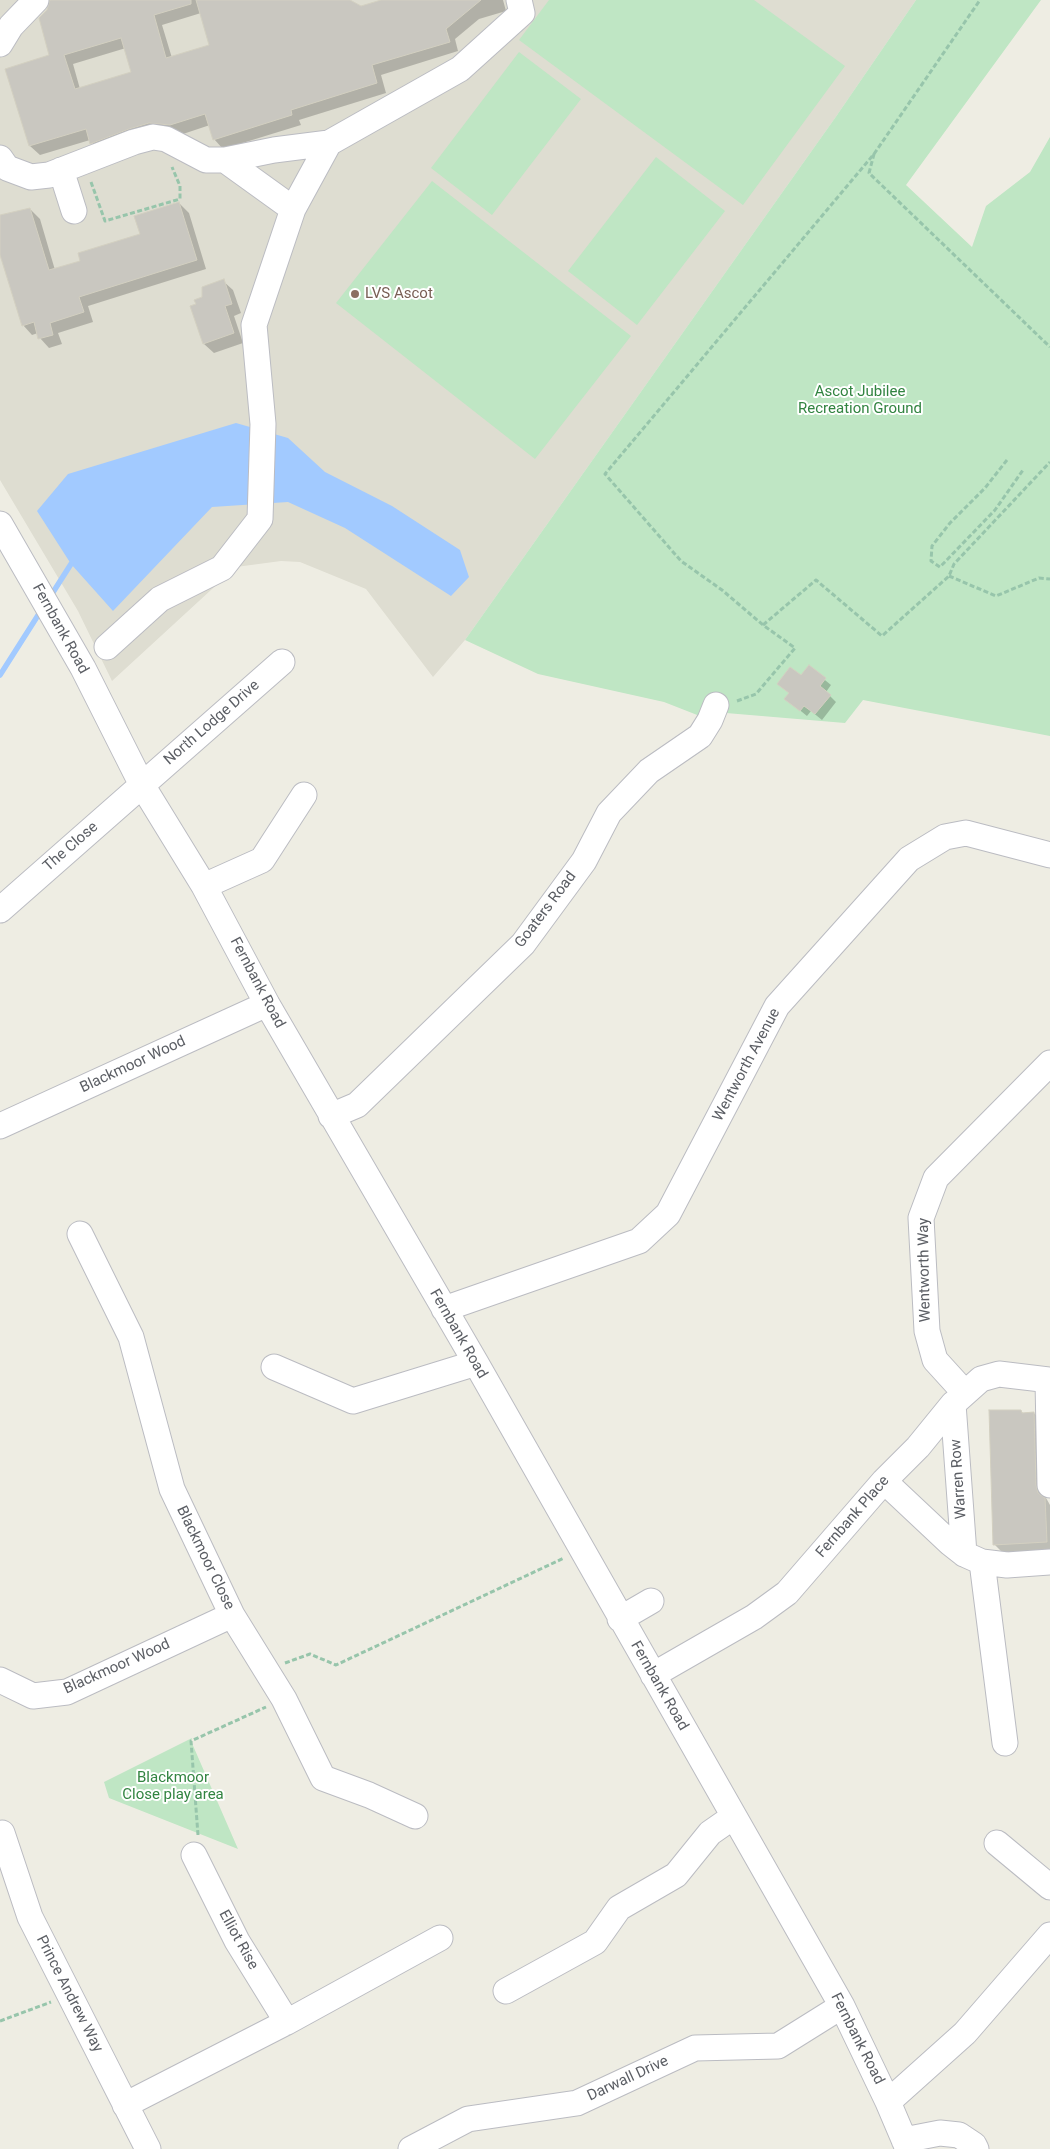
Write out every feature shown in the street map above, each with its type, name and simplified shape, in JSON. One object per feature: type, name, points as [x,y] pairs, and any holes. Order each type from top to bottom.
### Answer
[{"type":"street","points":[[0,44],[11,26],[36,0]]},
{"type":"street","points":[[0,158],[6,168],[31,177],[49,175],[134,142],[153,138],[166,139],[206,160],[226,160],[274,150],[329,144],[460,69],[522,13],[519,0]]},
{"type":"street","points":[[108,647],[160,599],[222,568],[260,519],[263,424],[254,325],[293,209],[329,144]]},
{"type":"street","points":[[226,160],[293,209]]},
{"type":"street","points":[[72,166],[74,210]]},
{"type":"street","name":"Fernbank Road","points":[[0,524],[83,668],[142,785],[204,886],[267,1004],[476,1363],[842,2006],[906,2144]]},
{"type":"street","name":"North Lodge Drive","points":[[142,785],[282,662]]},
{"type":"street","name":"Goaters Road","points":[[331,1116],[358,1105],[523,944],[584,861],[609,813],[649,771],[700,736],[713,712]]},
{"type":"street","name":"The Close","points":[[0,910],[142,785]]},
{"type":"street","points":[[204,886],[262,860],[304,795]]},
{"type":"street","name":"Wentworth Avenue","points":[[444,1309],[639,1241],[668,1214],[777,1006],[910,859],[945,837],[966,833],[1050,855]]},
{"type":"street","name":"Blackmoor Wood","points":[[0,1126],[267,1004]]},
{"type":"street","name":"Wentworth Way","points":[[959,1398],[935,1360],[927,1331],[921,1218],[936,1178],[1050,1063]]},
{"type":"street","name":"Blackmoor Close","points":[[80,1234],[131,1337],[172,1489],[232,1615],[284,1700],[323,1778],[369,1795],[415,1816]]},
{"type":"street","points":[[274,1368],[353,1401],[476,1363]]},
{"type":"street","name":"Fernbank Place","points":[[653,1675],[754,1617],[787,1593],[884,1481],[918,1447],[959,1398],[981,1379],[999,1374],[1049,1380]]},
{"type":"street","points":[[1049,1380],[1050,1484]]},
{"type":"street","name":"Warren Row","points":[[959,1398],[973,1558],[1005,1742]]},
{"type":"street","points":[[884,1481],[950,1543],[973,1558],[1007,1565],[1050,1562]]},
{"type":"street","points":[[620,1618],[651,1601]]},
{"type":"street","name":"Blackmoor Wood","points":[[0,1680],[33,1696],[67,1692],[232,1615]]},
{"type":"street","points":[[506,1992],[595,1942],[619,1908],[676,1875],[710,1833],[733,1817]]},
{"type":"street","name":"Prince Andrew Way","points":[[2,1833],[30,1917],[148,2149]]},
{"type":"street","points":[[997,1842],[1050,1887]]},
{"type":"street","name":"Elliot Rise","points":[[194,1855],[237,1941],[287,2022]]},
{"type":"street","points":[[888,2102],[965,2033],[1050,1935]]},
{"type":"street","points":[[125,2105],[287,2022],[440,1938]]},
{"type":"street","name":"Darwall Drive","points":[[411,2149],[468,2118],[577,2103],[695,2048],[778,2046],[842,2006]]},
{"type":"street","points":[[906,2144],[940,2133],[959,2135],[974,2145],[976,2149]]},
{"type":"path","points":[[713,712],[756,694],[795,648],[763,626],[722,590],[681,561],[605,474],[874,154],[980,0]]},
{"type":"path","points":[[72,166],[105,222],[180,199],[180,186],[169,160],[174,143]]},
{"type":"path","points":[[874,154],[869,173],[1050,347]]},
{"type":"path","points":[[1007,460],[985,488],[950,523],[932,546],[931,560],[940,567],[995,510],[1023,470]]},
{"type":"path","points":[[763,626],[816,580],[882,636],[949,576],[954,564],[1050,462]]},
{"type":"path","points":[[949,576],[996,596],[1039,578],[1050,579]]},
{"type":"path","points":[[265,1669],[310,1654],[336,1665],[581,1549]]},
{"type":"path","points":[[194,1855],[198,1833],[191,1741],[284,1700]]},
{"type":"path","points":[[0,2021],[70,1994]]},
{"type":"shaded area","name":"LVS Ascot","points":[[0,0],[916,0],[835,118],[465,640],[433,677],[366,589],[300,562],[281,561],[236,567],[112,681],[78,611],[0,480]]},
{"type":"green space","points":[[549,0],[754,0],[845,66],[743,205],[519,40]]},
{"type":"green space","name":"Ascot Jubilee Recreation Ground","points":[[916,0],[1041,0],[906,185],[972,247],[986,206],[1030,172],[1050,137],[1050,736],[863,700],[845,723],[726,713],[710,720],[664,702],[538,674],[465,640],[835,118]]},
{"type":"green space","points":[[519,52],[581,99],[492,215],[431,168]]},
{"type":"green space","points":[[656,157],[725,211],[637,325],[568,271]]},
{"type":"green space","points":[[432,181],[631,336],[535,459],[336,303]]},
{"type":"green space","name":"Blackmoor Close play area","points":[[192,1738],[191,1741],[238,1849],[109,1798],[104,1782]]},
{"type":"water","points":[[236,423],[288,438],[325,472],[392,506],[460,550],[469,577],[451,596],[345,528],[288,502],[212,507],[113,611],[71,564],[37,511],[68,474]]},
{"type":"building","points":[[50,0],[191,0],[191,4],[154,15],[166,58],[209,45],[196,0],[350,0],[361,6],[381,0],[481,0],[446,29],[450,42],[372,65],[377,83],[291,110],[292,115],[213,140],[205,114],[170,125],[149,123],[90,144],[86,129],[29,146],[5,69],[49,55],[39,18],[47,10]],"holes":[[[121,38],[131,72],[75,89],[64,55]]]},
{"type":"building","points":[[179,202],[197,260],[79,297],[84,312],[50,323],[53,335],[38,339],[34,322],[22,326],[0,255],[0,215],[30,208],[49,270],[80,261],[78,253],[140,234],[134,216]]},
{"type":"building","points":[[224,279],[232,304],[225,306],[234,333],[203,344],[190,306],[196,304],[194,300],[202,297],[202,287]]},
{"type":"building","points":[[809,665],[826,678],[820,686],[831,695],[815,714],[804,706],[800,711],[784,699],[789,693],[777,684],[790,667],[801,675]]},
{"type":"building","points":[[989,1410],[1021,1410],[1022,1413],[1034,1412],[1036,1485],[1038,1493],[1045,1498],[1047,1542],[993,1545]]},
{"type":"waterway","points":[[50,597],[71,564]]},
{"type":"waterway","points":[[0,675],[42,609]]},
{"type":"place","name":"LVS Ascot","points":[[355,294]]}]
